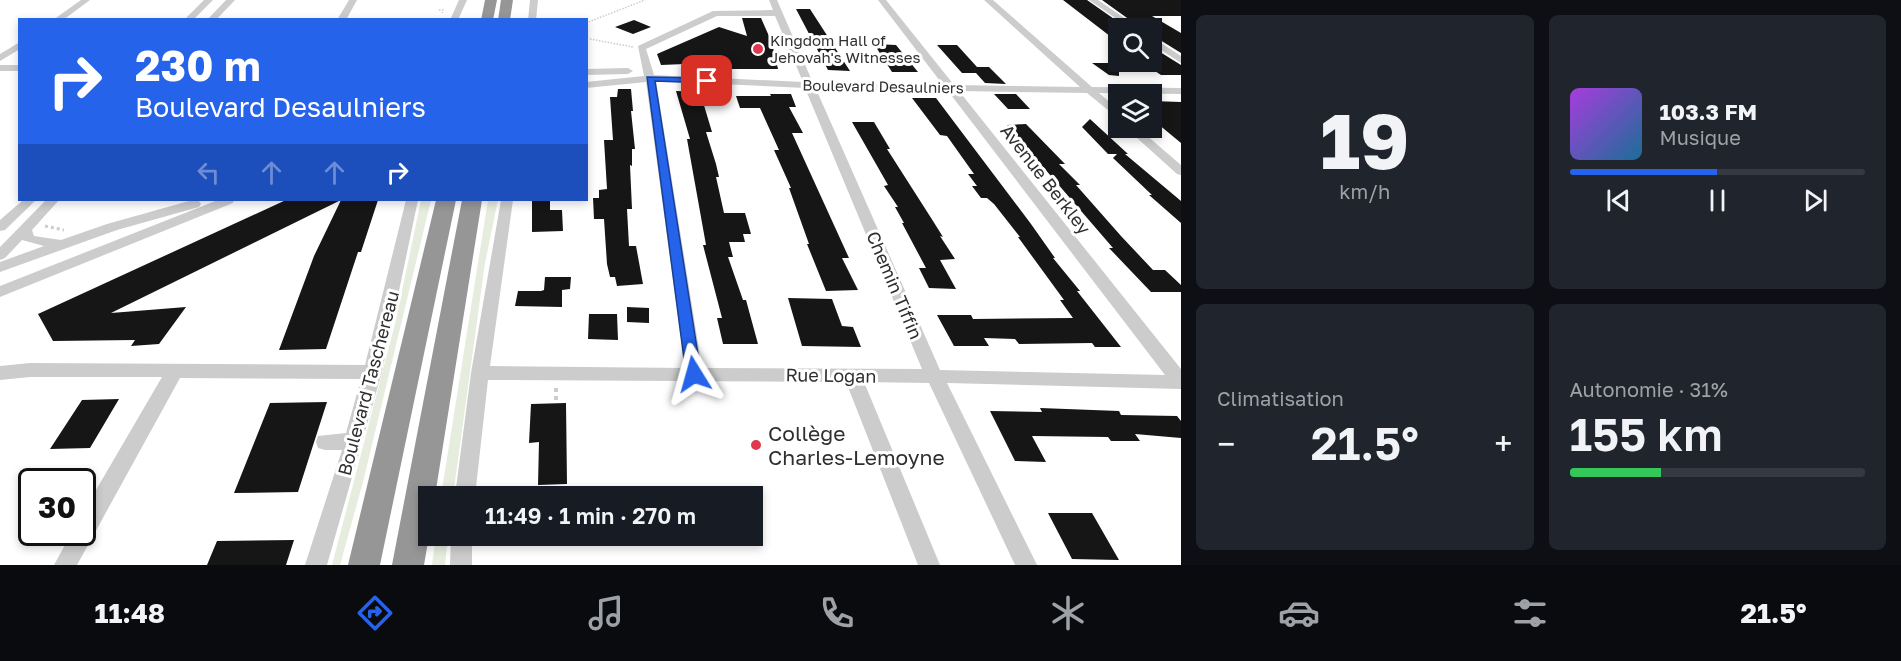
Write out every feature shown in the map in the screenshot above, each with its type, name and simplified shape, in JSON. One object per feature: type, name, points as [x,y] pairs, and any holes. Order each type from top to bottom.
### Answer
[{"type":"highway","points":[[487,18],[491,0]]},
{"type":"highway","points":[[504,18],[507,0]]},
{"type":"highway","name":"Boulevard Taschereau","points":[[364,565],[446,201]]},
{"type":"highway","points":[[408,565],[472,201]]},
{"type":"street","points":[[60,18],[86,0]]},
{"type":"street","points":[[190,18],[209,0]]},
{"type":"street","points":[[213,18],[231,0]]},
{"type":"street","points":[[342,18],[353,0]]},
{"type":"street","points":[[455,18],[463,0]]},
{"type":"street","points":[[532,18],[534,0]]},
{"type":"street","name":"Chemin Tiffin","points":[[774,0],[934,376],[1026,565]]},
{"type":"street","name":"Avenue Berkley","points":[[882,0],[1181,382]]},
{"type":"street","points":[[988,0],[1108,106]]},
{"type":"street","points":[[1093,0],[1120,18]]},
{"type":"street","points":[[694,374],[649,75],[641,48],[717,13],[779,13]]},
{"type":"street","points":[[0,58],[18,46]]},
{"type":"street","points":[[1162,47],[1181,60]]},
{"type":"street","points":[[0,68],[18,68]]},
{"type":"street","name":"Boulevard Desaulniers","points":[[588,72],[808,82],[1181,91]]},
{"type":"street","name":"Boulevard Desaulniers","points":[[588,85],[649,75]]},
{"type":"street","name":"Boulevard Desaulniers","points":[[1086,87],[1181,85]]},
{"type":"street","points":[[1143,138],[1181,171]]},
{"type":"street","points":[[0,227],[29,201]]},
{"type":"street","points":[[0,255],[52,201]]},
{"type":"street","points":[[24,228],[28,239],[63,238],[186,208],[204,201]]},
{"type":"street","points":[[0,292],[226,201]]},
{"type":"street","name":"Boulevard Taschereau","points":[[316,565],[373,372],[392,297],[412,201]]},
{"type":"street","points":[[466,486],[480,373],[507,201]]},
{"type":"street","points":[[0,267],[63,238]]},
{"type":"street","points":[[0,303],[71,265]]},
{"type":"street","points":[[0,366],[30,370]]},
{"type":"street","points":[[0,373],[30,370],[373,372]]},
{"type":"street","points":[[65,565],[174,372]]},
{"type":"street","name":"Rue Logan","points":[[480,373],[934,376],[1181,382]]},
{"type":"street","points":[[852,375],[929,565]]},
{"type":"street","points":[[324,442],[353,441]]},
{"type":"street","points":[[461,565],[462,546]]},
{"type":"path","points":[[588,22],[645,0]]},
{"type":"path","points":[[440,10],[443,10],[441,13]]},
{"type":"path","points":[[590,39],[641,48]]},
{"type":"path","points":[[39,226],[63,238]]},
{"type":"path","points":[[555,403],[556,387]]},
{"type":"shaded area","points":[[421,201],[431,201],[363,482],[340,565],[332,565],[396,320]]},
{"type":"shaded area","points":[[488,201],[498,201],[485,263],[454,486],[443,486]]},
{"type":"shaded area","points":[[435,546],[447,546],[445,565],[432,565]]},
{"type":"building","points":[[1063,0],[1087,0],[1113,18],[1108,18],[1108,35]]},
{"type":"building","points":[[1102,0],[1181,0],[1181,16],[1127,18]]},
{"type":"building","points":[[796,9],[810,9],[850,71],[828,70]]},
{"type":"building","points":[[742,18],[761,18],[772,43],[778,69],[687,69],[685,64],[661,65],[657,54],[719,27],[747,36]]},
{"type":"building","points":[[634,20],[651,27],[633,34],[615,27]]},
{"type":"building","points":[[1162,22],[1181,33],[1181,53],[1162,41]]},
{"type":"building","points":[[874,44],[896,45],[918,72],[892,72]]},
{"type":"building","points":[[937,45],[957,45],[977,67],[989,67],[1006,84],[985,83],[976,73],[962,73]]},
{"type":"building","points":[[1162,53],[1181,65],[1181,75],[1161,75],[1156,72],[1162,72]]},
{"type":"building","points":[[1092,63],[1108,63],[1108,72],[1119,72],[1119,76],[1109,75]]},
{"type":"building","points":[[618,89],[631,89],[635,149],[632,149],[632,166],[630,165],[632,209],[627,209],[629,246],[636,246],[643,284],[617,286],[615,277],[610,277],[607,264],[604,219],[594,219],[593,198],[599,198],[599,190],[607,189],[604,140],[613,140],[610,97],[617,97]]},
{"type":"building","points":[[676,91],[700,92],[712,132],[706,132],[719,177],[716,177],[724,213],[745,213],[751,234],[743,234],[745,242],[729,242],[733,257],[728,257],[743,300],[746,300],[758,344],[723,344],[717,318],[722,318],[703,245],[706,245],[687,139],[690,139]]},
{"type":"building","points":[[770,94],[791,94],[796,107],[789,107],[803,133],[792,133],[849,258],[842,258],[858,290],[826,291],[807,244],[809,244],[789,188],[791,188],[774,150],[779,150],[760,108],[740,108],[736,96],[771,96]]},
{"type":"building","points":[[994,94],[1016,94],[1030,109],[1008,109]]},
{"type":"building","points":[[912,98],[936,98],[1031,224],[1055,258],[1053,258],[1080,291],[1077,291],[1121,347],[1095,347],[1092,343],[1019,344],[1015,339],[984,338],[989,346],[954,346],[937,315],[971,315],[973,319],[1073,318],[1060,300],[1064,300],[1018,237],[1020,237],[994,204],[987,198],[981,198],[972,186],[977,186],[968,174],[974,174],[947,136],[940,135]]},
{"type":"building","points":[[1162,101],[1181,102],[1181,143],[1162,127]]},
{"type":"building","points":[[1090,119],[1128,154],[1125,154],[1181,201],[1181,223],[1149,195],[1152,195],[1113,158],[1117,154],[1108,154],[1082,127]]},
{"type":"building","points":[[852,122],[874,122],[890,149],[887,149],[955,259],[940,260],[956,289],[929,288],[919,268],[926,268],[902,223],[904,223],[895,207],[898,207],[884,186],[888,185]]},
{"type":"building","points":[[1026,124],[1065,164],[1059,164],[1080,185],[1076,185],[1121,236],[1153,270],[1165,270],[1181,285],[1181,292],[1151,292],[1109,248],[1113,248],[1007,125]]},
{"type":"building","points":[[284,201],[339,201],[111,313],[186,307],[159,344],[131,346],[135,340],[53,341],[38,314]]},
{"type":"building","points":[[341,201],[378,201],[326,349],[279,350],[314,256]]},
{"type":"building","points":[[532,201],[550,201],[550,210],[562,210],[563,231],[532,232]]},
{"type":"building","points":[[545,277],[571,277],[570,289],[562,290],[562,307],[515,306],[518,291],[544,290]]},
{"type":"building","points":[[788,298],[832,299],[842,326],[853,327],[861,347],[802,346]]},
{"type":"building","points":[[627,307],[649,308],[649,323],[627,322]]},
{"type":"building","points":[[589,314],[617,314],[618,340],[588,339]]},
{"type":"building","points":[[119,399],[90,448],[50,449],[82,400]]},
{"type":"building","points":[[327,402],[298,492],[234,493],[270,403]]},
{"type":"building","points":[[566,403],[567,484],[538,485],[539,442],[529,443],[531,404]]},
{"type":"building","points":[[1040,408],[1119,411],[1121,415],[1177,416],[1181,421],[1181,438],[1135,434],[1140,441],[1111,441],[1108,437],[1032,436],[1046,462],[1015,461],[990,411],[1042,412]]},
{"type":"building","points":[[1048,513],[1092,513],[1119,560],[1072,559]]},
{"type":"building","points":[[294,540],[286,565],[207,565],[217,541]]},
{"type":"place","name":"Kingdom Hall of Jehovah's Witnesses","points":[[758,49]]},
{"type":"place","name":"Collège Charles-Lemoyne","points":[[756,445]]},
{"type":"route","points":[[694,374],[650,78],[707,81]]}]
